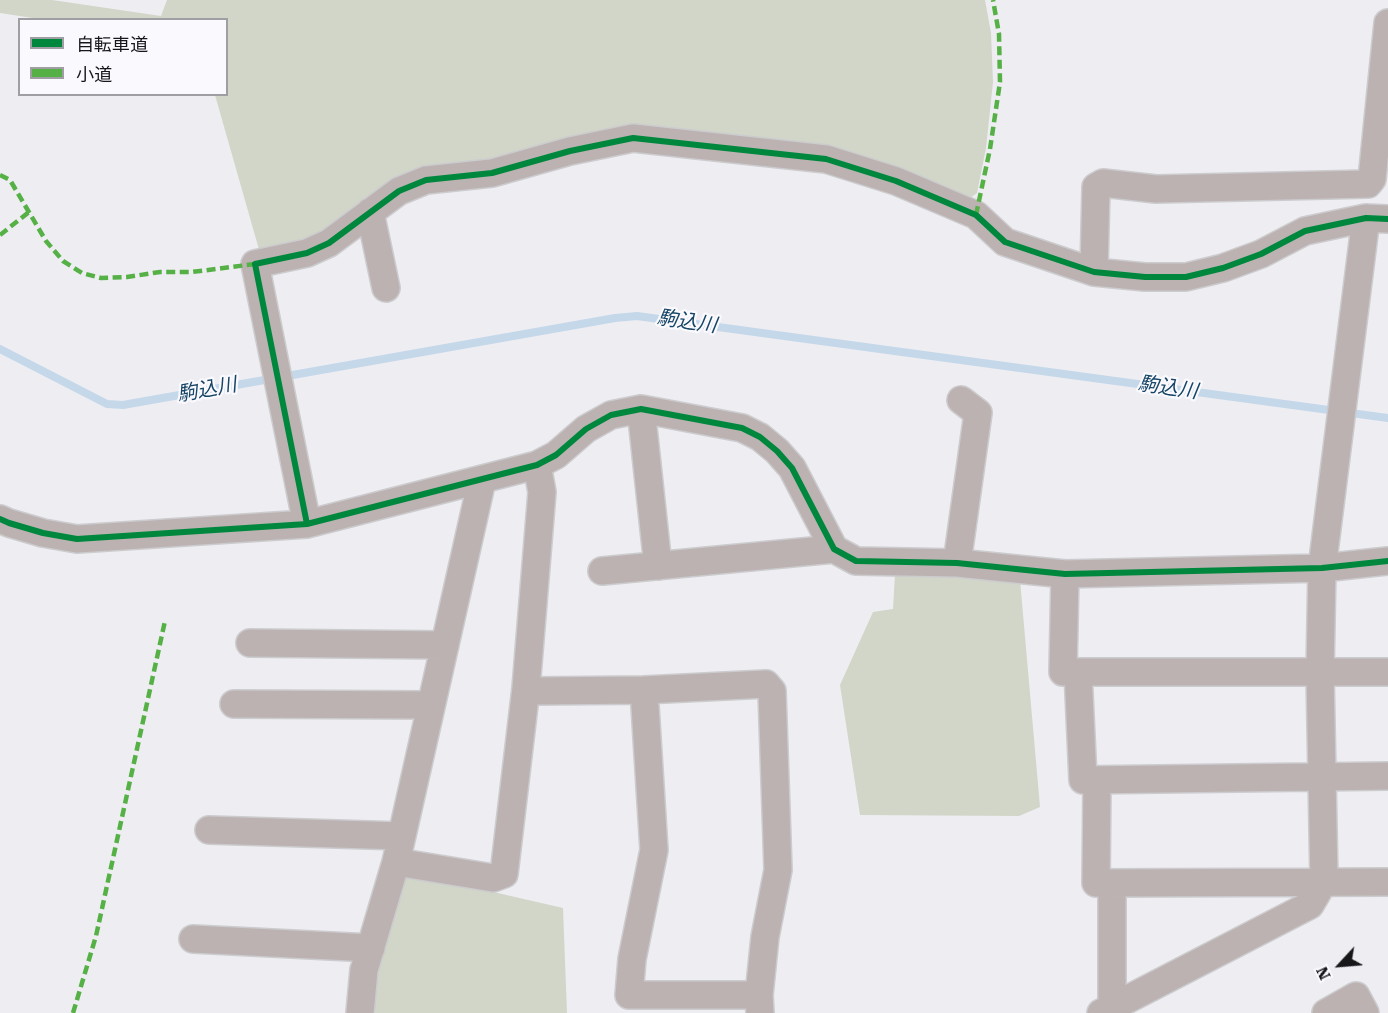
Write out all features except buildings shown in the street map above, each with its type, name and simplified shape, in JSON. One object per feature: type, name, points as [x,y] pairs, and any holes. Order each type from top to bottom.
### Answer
[{"type":"street","points":[[1094,272],[1096,187],[1102,183],[1156,189],[1368,184],[1372,179],[1388,23]]},
{"type":"street","points":[[307,524],[255,264],[308,252],[329,243],[399,191],[426,180],[492,173],[570,151],[633,138],[826,159],[896,181],[976,215],[1005,242],[1094,272],[1145,277],[1186,277],[1223,268],[1261,254],[1305,231],[1377,218],[1343,402],[1322,568],[1320,673],[1324,881],[1310,905],[1107,1010],[1112,883]]},
{"type":"street","points":[[370,212],[386,288]]},
{"type":"street","points":[[957,563],[978,413],[961,400]]},
{"type":"street","points":[[0,519],[43,533],[76,539],[307,524],[537,465],[556,455],[586,429],[611,415],[641,409],[742,428],[760,437],[792,468],[834,549],[856,561],[957,563],[1065,574],[1322,568],[1388,561]]},
{"type":"street","points":[[641,409],[658,566]]},
{"type":"street","points":[[396,862],[493,878],[504,874],[526,688],[542,492],[537,465]]},
{"type":"street","points":[[360,1013],[364,970],[396,862],[482,480]]},
{"type":"street","points":[[602,571],[834,549]]},
{"type":"street","points":[[1065,574],[1063,672],[1388,672]]},
{"type":"street","points":[[249,643],[445,645]]},
{"type":"street","points":[[1078,672],[1083,780],[1388,776]]},
{"type":"street","points":[[526,688],[533,691],[645,690],[765,684],[772,691],[778,870],[765,937],[760,1004],[629,995],[632,959],[654,850],[645,690]]},
{"type":"street","points":[[234,704],[430,705]]},
{"type":"street","points":[[1097,781],[1096,883],[1388,882]]},
{"type":"street","points":[[209,830],[401,836]]},
{"type":"street","points":[[193,939],[371,948]]},
{"type":"street","points":[[1326,1013],[1356,996],[1365,1013]]},
{"type":"shaded area","points":[[0,0],[52,0],[161,16],[167,0],[985,0],[991,33],[993,82],[986,148],[977,193],[963,203],[635,130],[449,170],[325,239],[260,253],[215,96],[228,96],[228,18],[32,18],[0,13]]},
{"type":"shaded area","points":[[895,574],[1020,580],[1040,807],[1019,816],[860,815],[840,685],[873,612],[893,609]]},
{"type":"shaded area","points":[[406,872],[563,908],[567,1013],[370,1013],[375,971]]},
{"type":"waterway","name":"駒込川","points":[[0,349],[107,404],[123,405],[637,316],[1388,418]]},
{"type":"marked path","points":[[976,215],[990,149],[1000,82],[999,34],[993,0]]},
{"type":"marked path","points":[[0,175],[10,180],[46,241],[63,261],[82,273],[101,278],[127,277],[255,264]]},
{"type":"marked path","points":[[0,235],[29,212]]},
{"type":"marked path","points":[[73,1013],[96,936],[165,621]]},
{"type":"cycle path","points":[[307,524],[255,264],[307,253],[329,243],[399,191],[426,180],[492,173],[570,151],[633,138],[826,159],[896,181],[976,215],[1005,242],[1094,272],[1145,277],[1186,277],[1223,268],[1261,254],[1305,231],[1366,218],[1388,219]]},
{"type":"cycle path","points":[[0,519],[43,533],[77,539],[307,524],[537,465],[556,455],[586,429],[611,415],[641,409],[742,428],[760,437],[792,468],[834,549],[856,561],[957,563],[1065,574],[1322,568],[1388,561]]}]
